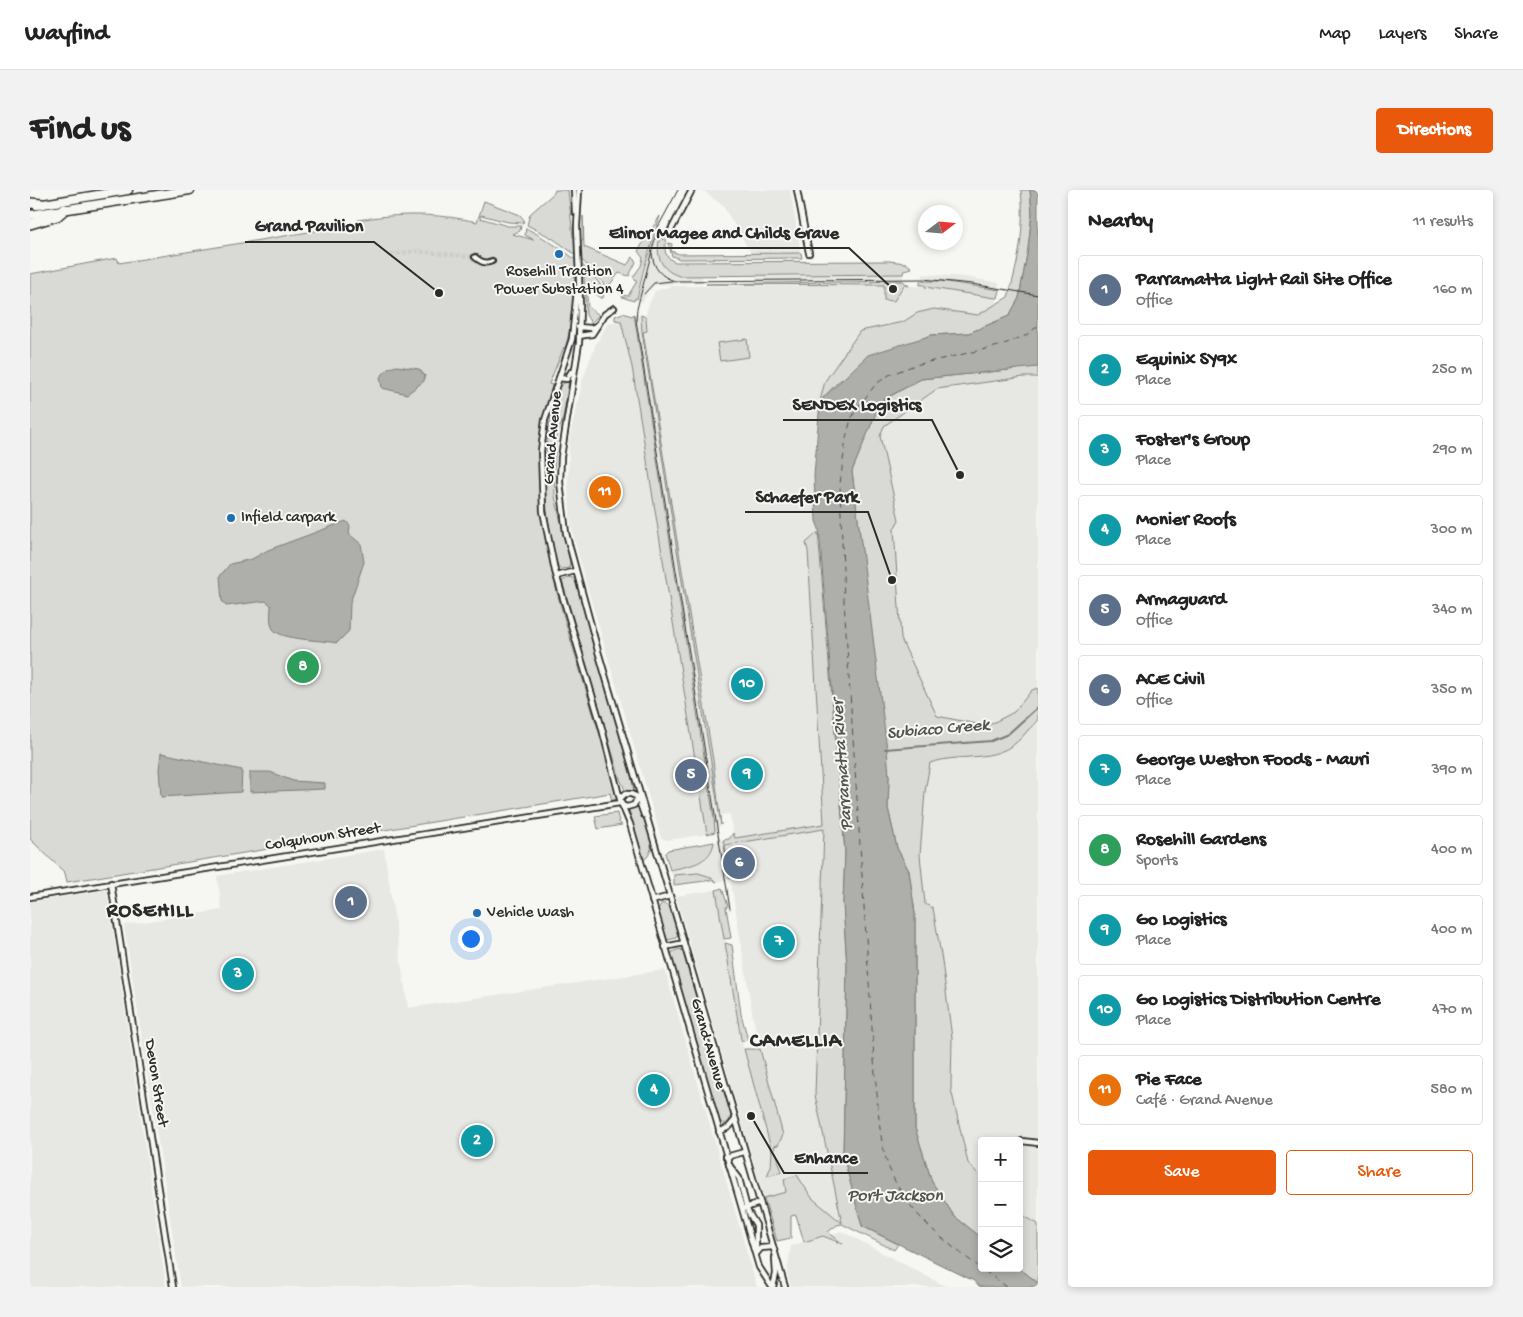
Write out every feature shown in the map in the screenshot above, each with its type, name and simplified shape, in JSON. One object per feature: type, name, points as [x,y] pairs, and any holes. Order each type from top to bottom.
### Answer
[{"type":"highway","points":[[30,205],[42,204]]},
{"type":"highway","points":[[30,224],[57,216],[65,209]]},
{"type":"main road","points":[[69,190],[78,198]]},
{"type":"main road","points":[[42,204],[128,190]]},
{"type":"main road","points":[[30,216],[190,190]]},
{"type":"street","name":"Grand Avenue","points":[[574,190],[577,226]]},
{"type":"street","name":"Grand Avenue","points":[[579,190],[577,236],[580,326],[578,352],[563,435],[560,482],[566,533],[575,572],[785,1287]]},
{"type":"street","points":[[669,234],[692,190]]},
{"type":"street","points":[[797,190],[808,253]]},
{"type":"street","points":[[475,257],[487,263],[492,261]]},
{"type":"street","name":"Grand Avenue","points":[[578,274],[574,330],[545,420],[541,451],[542,511],[547,540],[601,725],[621,802],[630,822],[726,1157],[744,1208],[760,1270],[772,1287]]},
{"type":"street","points":[[599,324],[591,328],[580,326],[574,330],[579,336],[590,335],[599,324],[605,314],[614,308]]},
{"type":"street","points":[[559,378],[566,379],[570,375],[578,352]]},
{"type":"street","points":[[556,576],[575,572]]},
{"type":"street","name":"Grand Avenue","points":[[630,760],[638,798],[655,843]]},
{"type":"street","points":[[629,794],[638,798],[632,806],[621,802],[629,794]]},
{"type":"street","name":"Colquhoun Street","points":[[30,897],[621,802]]},
{"type":"street","name":"Devon Street","points":[[111,883],[174,1287]]},
{"type":"street","points":[[652,901],[670,896]]},
{"type":"street","points":[[666,947],[684,943]]},
{"type":"street","points":[[719,1132],[730,1127],[735,1120]]},
{"type":"street","points":[[1023,1141],[1038,1143]]},
{"type":"street","points":[[726,1157],[744,1152]]},
{"type":"street","points":[[756,1256],[756,1228],[744,1208],[760,1203]]},
{"type":"street","points":[[756,1256],[761,1248],[774,1249],[776,1274],[772,1287]]},
{"type":"street","points":[[760,1270],[764,1286]]},
{"type":"shaded area","points":[[555,190],[568,190],[573,237],[583,241],[583,216],[584,247],[627,265],[633,257],[636,262],[629,276],[619,273],[608,287],[611,295],[600,279],[579,257],[552,238],[527,225],[530,214]]},
{"type":"shaded area","points":[[703,190],[790,190],[801,253],[751,253],[723,206]]},
{"type":"shaded area","points":[[1021,190],[1030,190],[1032,213],[1019,298],[1009,316],[969,333],[931,335],[839,381],[820,401],[825,381],[860,331],[903,322],[917,313],[934,309],[978,315],[1008,297],[1022,231]]},
{"type":"shaded area","points":[[484,201],[520,215],[524,220],[523,223],[508,222],[481,215],[480,218],[508,226],[521,226],[520,231],[512,234],[534,240],[525,235],[526,228],[574,258],[596,279],[602,289],[603,298],[600,298],[590,286],[586,286],[588,307],[599,315],[591,323],[586,315],[584,277],[575,271],[573,317],[565,349],[564,347],[549,384],[552,385],[543,427],[539,469],[541,509],[556,589],[611,767],[617,798],[612,801],[610,793],[67,882],[65,873],[30,839],[30,274],[117,258],[119,263],[358,224],[358,220],[373,218],[418,215],[477,222]]},
{"type":"shaded area","points":[[660,216],[637,299],[635,298],[634,301],[622,297],[623,295],[628,296],[637,281],[633,277],[641,266],[643,258],[638,251]]},
{"type":"shaded area","points":[[670,222],[665,248],[669,258],[675,262],[889,261],[906,263],[912,268],[904,270],[903,274],[679,276],[663,266],[658,249],[660,237],[663,240]]},
{"type":"shaded area","points":[[656,227],[663,230],[659,242],[658,256],[679,276],[702,276],[702,282],[655,285],[648,291],[643,302],[637,301]]},
{"type":"shaded area","points":[[668,243],[672,244],[671,251],[679,254],[801,253],[802,258],[680,259],[672,256]]},
{"type":"shaded area","points":[[903,274],[903,281],[756,282],[756,276]]},
{"type":"shaded area","points":[[923,274],[965,277],[999,283],[998,290],[941,281],[923,281]]},
{"type":"shaded area","points":[[903,281],[909,286],[904,285],[894,301],[884,300],[884,285],[706,284]]},
{"type":"shaded area","points":[[920,281],[941,281],[1000,290],[998,298],[995,298],[925,287],[925,285],[920,285]]},
{"type":"shaded area","points":[[884,285],[901,293],[904,285],[953,290],[995,298],[998,303],[978,315],[934,309],[917,313],[903,322],[860,331],[816,521],[819,529],[806,543],[824,824],[734,838],[730,814],[721,815],[643,332],[647,309],[655,291],[672,286]]},
{"type":"shaded area","points":[[623,313],[632,316],[634,314],[714,819],[715,832],[707,834],[632,367],[621,321],[615,320],[615,316]]},
{"type":"shaded area","points":[[634,314],[641,315],[721,825],[715,832]]},
{"type":"shaded area","points":[[641,315],[646,317],[647,331],[643,332],[713,760],[721,825],[642,332]]},
{"type":"shaded area","points":[[621,321],[632,367],[707,834],[668,840],[661,838],[581,566],[571,525],[568,486],[569,441],[583,378],[596,344],[608,323]]},
{"type":"shaded area","points":[[747,339],[749,357],[720,361],[717,343]]},
{"type":"shaded area","points":[[1038,364],[1038,377],[1024,377],[937,389],[884,426],[880,436],[899,520],[894,529],[901,639],[937,716],[987,726],[1014,712],[1032,690],[1038,688],[1038,719],[1018,742],[995,754],[930,763],[925,792],[920,855],[925,904],[933,908],[942,961],[952,1038],[951,1089],[968,1163],[978,1174],[978,1235],[954,1216],[932,1182],[915,1128],[915,914],[909,871],[897,848],[888,808],[889,777],[852,471],[880,402],[921,379],[1008,370]]},
{"type":"shaded area","points":[[1010,376],[1038,377],[1038,1224],[1023,1215],[1023,1137],[978,1137],[978,1174],[968,1163],[951,1089],[952,1038],[942,961],[933,908],[925,904],[920,855],[925,792],[899,640],[880,436],[885,423],[936,389]]},
{"type":"shaded area","points":[[569,380],[563,419],[556,438],[554,474],[555,496],[570,562],[569,568],[560,569],[554,553],[548,517],[545,480],[547,442],[553,405],[558,387]]},
{"type":"shaded area","points":[[818,532],[845,852],[843,903],[847,967],[843,1155],[862,1226],[898,1244],[894,1250],[842,1224],[837,1225],[828,1232],[843,1244],[823,1236],[804,1242],[796,1215],[791,1216],[791,1238],[777,1241],[764,1198],[786,1192],[784,1179],[797,1175],[812,1198],[842,1223],[815,1095],[824,829],[725,845],[730,879],[723,840],[729,839],[733,833],[735,838],[824,824],[806,543]]},
{"type":"shaded area","points":[[570,577],[575,579],[629,764],[634,792],[625,790],[620,779],[562,581]]},
{"type":"shaded area","points":[[639,806],[651,841],[649,855],[644,860],[629,810]]},
{"type":"shaded area","points":[[617,813],[619,822],[622,825],[598,829],[595,816]]},
{"type":"shaded area","points":[[824,829],[815,1095],[842,1224],[812,1198],[797,1175],[785,1185],[786,1192],[764,1198],[676,896],[716,890],[741,1039],[772,1152],[769,1173],[781,1172],[774,1146],[778,1145],[780,1139],[753,1018],[725,845]]},
{"type":"shaded area","points":[[723,840],[729,879],[717,882],[708,876],[698,873],[672,876],[670,870],[703,861],[711,853],[714,842]]},
{"type":"shaded area","points":[[714,842],[708,855],[698,863],[670,870],[665,853],[668,850]]},
{"type":"shaded area","points":[[384,849],[408,1008],[665,970],[757,1287],[181,1287],[124,925],[222,910],[217,876]]},
{"type":"shaded area","points":[[698,873],[708,876],[717,882],[713,880],[674,885],[674,875]]},
{"type":"shaded area","points":[[722,888],[728,906],[726,907],[731,938],[724,939],[716,890]]},
{"type":"shaded area","points":[[107,890],[166,1287],[30,1287],[30,902]]},
{"type":"shaded area","points":[[662,903],[670,906],[678,935],[676,938],[668,940],[665,937],[657,910]]},
{"type":"shaded area","points":[[725,943],[732,945],[741,1014],[748,1040],[742,1041],[741,1039]]},
{"type":"shaded area","points":[[680,949],[683,952],[731,1115],[729,1121],[725,1124],[719,1121],[671,957],[672,952]]},
{"type":"shaded area","points":[[744,1049],[760,1049],[783,1135],[778,1145],[774,1146],[782,1172],[767,1176],[771,1166],[772,1152]]},
{"type":"shaded area","points":[[1023,1215],[1038,1224],[1038,1283],[1023,1271]]},
{"type":"shaded area","points":[[841,1231],[947,1287],[791,1287],[787,1272],[791,1246],[823,1236],[832,1239],[834,1237],[832,1235]]},
{"type":"water","name":"Port Jackson","points":[[1030,190],[1038,190],[1038,367],[921,379],[881,401],[852,471],[887,749],[889,777],[888,808],[897,848],[909,871],[915,914],[915,1128],[932,1182],[954,1216],[978,1235],[978,1272],[1023,1271],[1038,1283],[1038,1287],[979,1287],[974,1281],[862,1226],[843,1155],[847,967],[843,903],[845,852],[819,529],[816,521],[814,476],[820,401],[868,355],[932,335],[969,333],[1009,316],[1019,298],[1032,213]]},
{"type":"water","points":[[397,366],[419,369],[425,376],[424,381],[407,394],[382,388],[380,377],[389,368]]},
{"type":"water","points":[[346,521],[350,526],[349,534],[361,544],[364,562],[350,603],[349,631],[337,643],[277,633],[271,623],[271,605],[266,601],[226,606],[222,601],[220,576],[230,564],[252,559],[268,550]]},
{"type":"water","points":[[161,753],[242,770],[241,792],[161,797],[159,769]]},
{"type":"water","points":[[250,772],[270,772],[293,781],[325,783],[325,789],[250,792]]},
{"type":"waterway","name":"Subiaco Creek","points":[[885,749],[991,741],[1008,734],[1038,707]]},
{"type":"ferry route","points":[[1007,1287],[949,1244],[915,1211],[901,1192],[890,1171],[883,1147],[875,1074],[844,601],[840,484],[846,438],[851,419],[876,384],[889,375],[915,365],[999,346],[1025,336],[1038,326]]},
{"type":"tunnel","points":[[391,255],[415,251],[475,257]]},
{"type":"tram line","points":[[678,190],[658,227],[637,309],[636,320],[730,909]]},
{"type":"tram line","points":[[652,253],[654,263],[659,271],[675,281],[923,279],[972,284],[1038,295]]},
{"type":"tram line","points":[[644,294],[654,283],[672,281]]},
{"type":"place","name":"Rosehill Traction Power Substation 4","points":[[559,254]]},
{"type":"place","name":"Elinor Magee and Childs Grave","points":[[893,289]]},
{"type":"place","name":"Grand Pavilion","points":[[439,293]]},
{"type":"place","name":"SENDEX Logistics","points":[[960,475]]},
{"type":"place","name":"Pie Face","points":[[605,492]]},
{"type":"place","name":"Infield carpark","points":[[231,518]]},
{"type":"place","name":"Schaefer Park","points":[[892,580]]},
{"type":"place","name":"Rosehill Gardens","points":[[303,667]]},
{"type":"place","name":"Go Logistics Distribution Centre","points":[[747,684]]},
{"type":"place","name":"Go Logistics","points":[[747,774]]},
{"type":"place","name":"Armaguard","points":[[691,775]]},
{"type":"place","name":"ACE Civil","points":[[739,863]]},
{"type":"place","name":"Parramatta Light Rail Site Office","points":[[351,902]]},
{"type":"place","name":"Vehicle Wash","points":[[477,913]]},
{"type":"place","name":"George Weston Foods - Mauri","points":[[779,942]]},
{"type":"place","name":"Foster's Group","points":[[238,974]]},
{"type":"place","name":"Monier Roofs","points":[[654,1090]]},
{"type":"place","name":"Enhance","points":[[751,1116]]},
{"type":"place","name":"Equinix SY9x","points":[[477,1141]]},
{"type":"district","name":"ROSEHILL","points":[[150,912]]},
{"type":"district","name":"CAMELLIA","points":[[796,1042]]},
{"type":"water label","name":"Parramatta River","points":[[843,765]]}]
